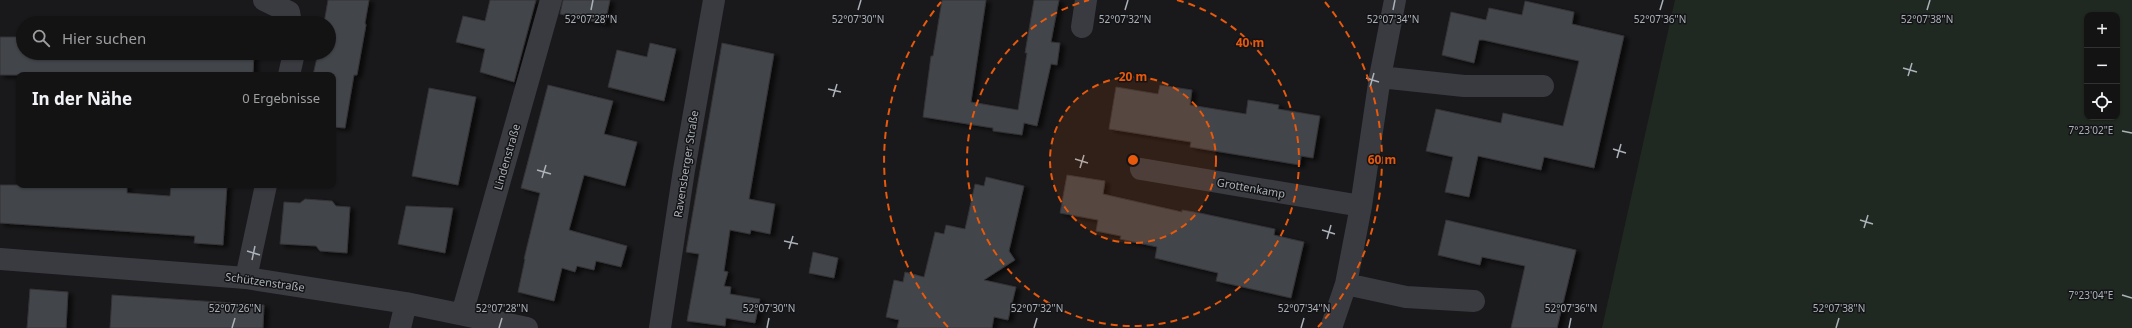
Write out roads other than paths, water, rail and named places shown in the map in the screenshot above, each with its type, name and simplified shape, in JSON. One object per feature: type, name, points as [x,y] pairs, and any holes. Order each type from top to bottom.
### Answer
[{"type":"street","points":[[264,0],[290,12],[290,16]]},
{"type":"street","name":"Lindenstraße","points":[[462,314],[551,0]]},
{"type":"street","name":"Ravensberger Straße","points":[[660,328],[684,170],[714,0]]},
{"type":"street","points":[[1082,27],[1086,0]]},
{"type":"street","points":[[1331,328],[1346,284],[1361,206],[1380,77],[1395,0]]},
{"type":"street","points":[[290,72],[292,60]]},
{"type":"street","points":[[1380,77],[1464,86],[1543,86]]},
{"type":"street","name":"Grottenkamp","points":[[1141,169],[1361,206]]},
{"type":"street","points":[[246,278],[265,188]]},
{"type":"street","name":"Schützenstraße","points":[[0,260],[246,278],[406,303],[527,328]]},
{"type":"street","points":[[1346,284],[1406,297],[1474,301]]},
{"type":"street","points":[[400,328],[406,303]]}]
